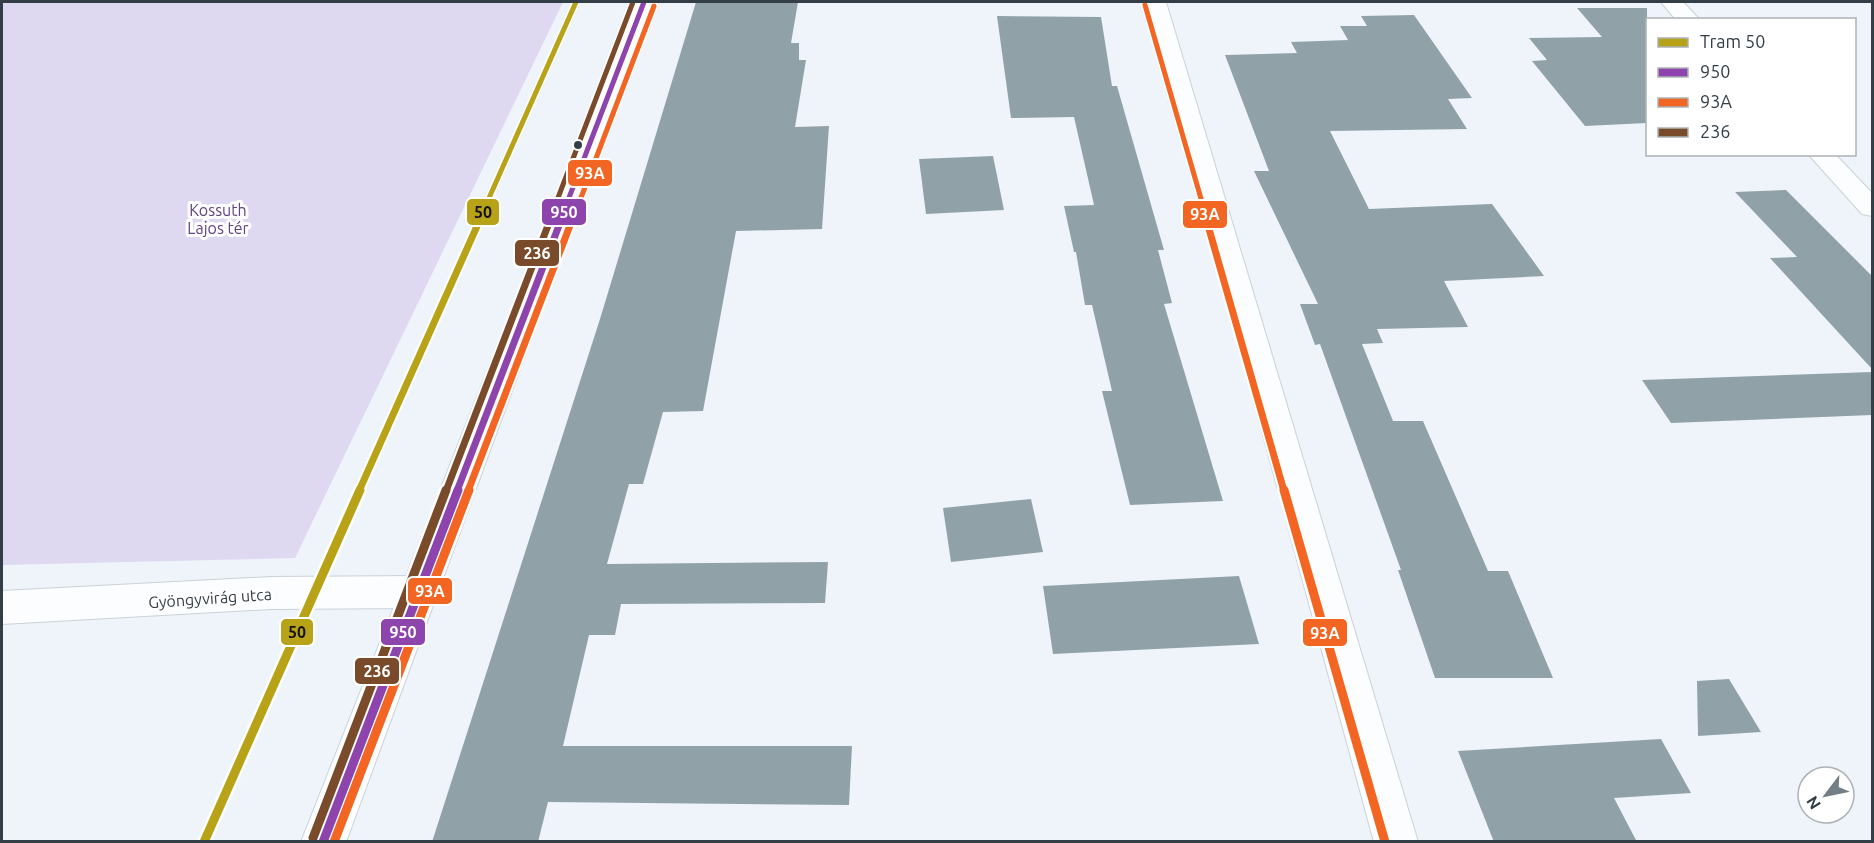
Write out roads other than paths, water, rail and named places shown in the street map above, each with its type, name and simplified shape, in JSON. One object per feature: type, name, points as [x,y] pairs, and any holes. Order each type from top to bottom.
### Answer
[{"type":"street","points":[[323,842],[644,2]]},
{"type":"street","points":[[1155,2],[1396,842]]},
{"type":"street","points":[[1671,2],[1687,18]]},
{"type":"street","points":[[1822,156],[1872,208]]},
{"type":"street","name":"Gyöngyvirág utca","points":[[2,608],[271,593],[418,591]]},
{"type":"tram line","name":"50","points":[[204,842],[576,2]]},
{"type":"park label","name":"Kossuth Lajos tér","points":[[218,219]]}]
